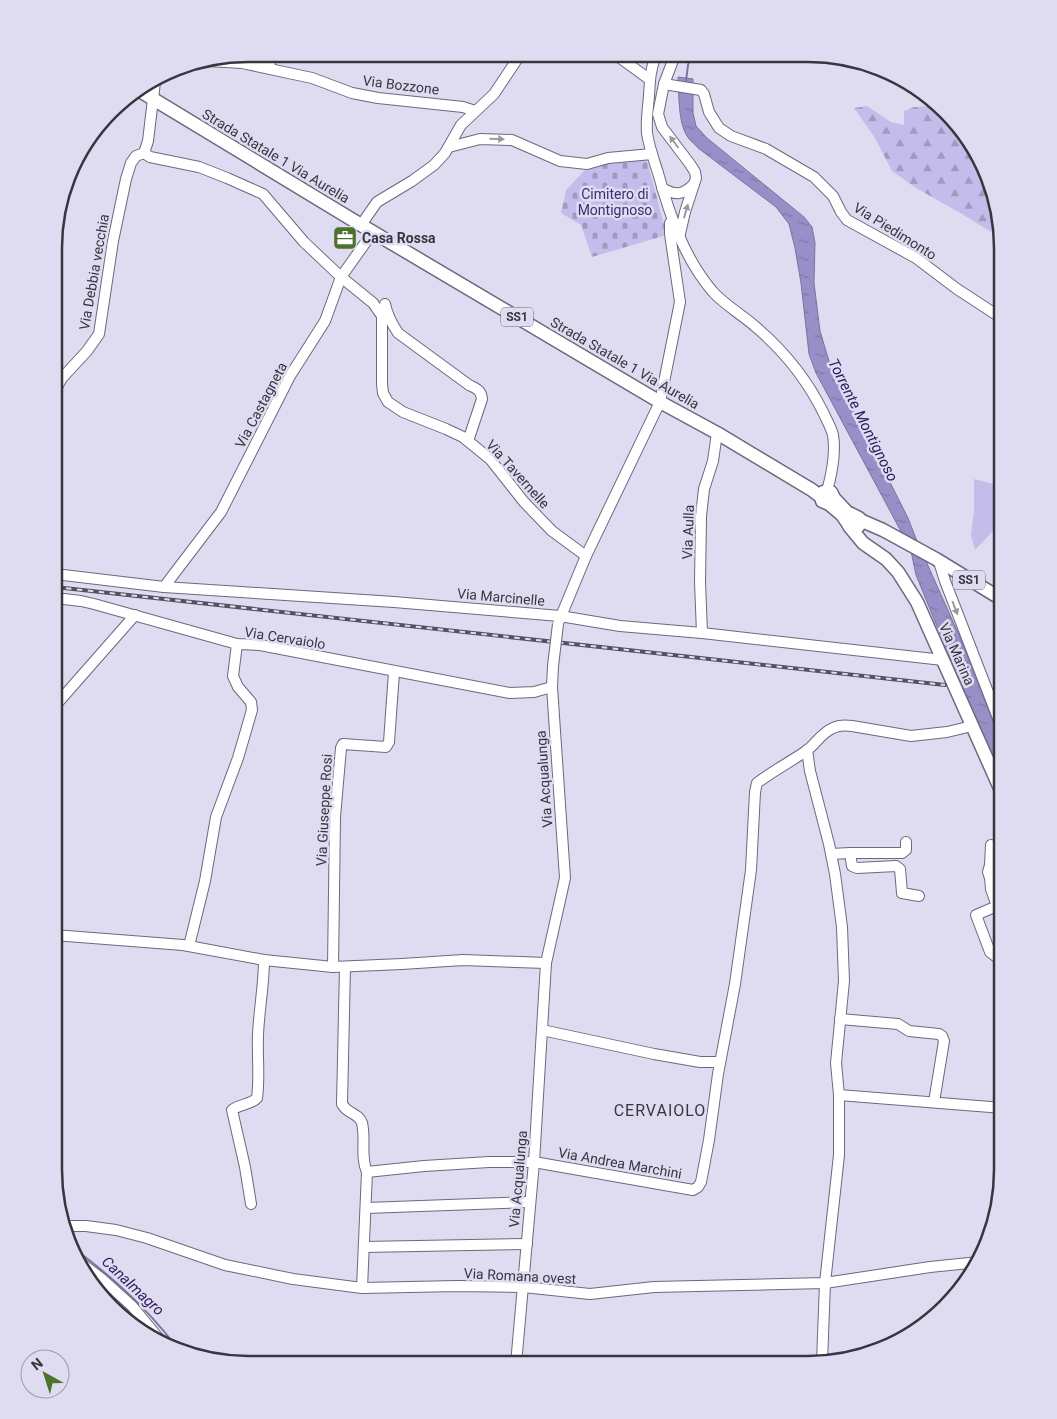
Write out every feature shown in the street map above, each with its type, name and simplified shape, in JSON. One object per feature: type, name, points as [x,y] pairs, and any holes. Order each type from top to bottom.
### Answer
[{"type":"main road","name":"Strada Statale 1 Via Aurelia","points":[[145,94],[660,402],[823,494],[824,503],[829,504],[846,519],[902,541],[938,560],[994,594]]},
{"type":"main road","name":"Via Marina","points":[[859,525],[861,541],[886,559],[898,572],[917,602],[994,775]]},
{"type":"street","points":[[270,62],[269,66],[271,69]]},
{"type":"street","points":[[361,225],[377,202],[434,166],[449,147],[461,124],[494,94],[515,62]]},
{"type":"street","points":[[626,62],[649,79]]},
{"type":"street","points":[[653,62],[649,79],[646,116],[647,134],[662,188],[679,238],[715,294],[775,344],[796,368],[820,405],[832,433],[834,453],[832,469],[823,494]]},
{"type":"street","points":[[673,62],[658,114],[659,120],[695,172],[696,178],[679,238]]},
{"type":"street","name":"Via Bozzone","points":[[239,63],[312,78],[352,92],[378,98],[463,106],[475,111]]},
{"type":"street","name":"Via Piedimonto","points":[[667,85],[701,90],[712,119],[724,132],[766,149],[814,177],[833,196],[847,220],[916,258],[994,313]]},
{"type":"street","points":[[144,152],[148,140],[155,88]]},
{"type":"street","points":[[449,147],[480,139],[512,140],[560,161],[587,164],[608,158],[652,154]]},
{"type":"street","name":"Via Tavernelle","points":[[144,152],[150,157],[198,167],[263,194],[304,242],[372,303],[382,316],[382,384],[383,393],[388,402],[404,412],[446,429],[468,441],[490,459],[524,502],[552,531],[586,556]]},
{"type":"street","name":"Via Debbia vecchia","points":[[62,378],[87,351],[99,334],[113,242],[126,178],[131,163],[136,156],[144,152]]},
{"type":"street","points":[[662,188],[669,192],[682,194],[695,184]]},
{"type":"street","name":"Via Acqualunga","points":[[517,1356],[534,1162],[546,963],[565,878],[552,687],[559,620],[586,556],[660,402],[680,302],[670,234],[670,214]]},
{"type":"street","name":"Via Castagneta","points":[[164,587],[221,512],[290,376],[324,321],[341,277],[373,232]]},
{"type":"street","points":[[385,304],[393,326],[398,333],[469,385],[480,390],[482,399],[468,441]]},
{"type":"street","name":"Via Aulla","points":[[702,633],[700,582],[701,516],[704,489],[713,461],[717,433]]},
{"type":"street","points":[[938,560],[994,700]]},
{"type":"street","name":"Via Marcinelle","points":[[62,575],[164,587],[394,602],[702,633],[943,660]]},
{"type":"street","name":"Via Cervaiolo","points":[[62,599],[81,601],[237,644],[260,645],[510,693],[534,692],[552,687]]},
{"type":"street","points":[[62,698],[135,615]]},
{"type":"street","points":[[189,946],[205,881],[216,817],[238,758],[252,710],[251,702],[234,681],[237,644]]},
{"type":"street","name":"Via Giuseppe Rosi","points":[[333,968],[335,817],[341,748],[343,744],[386,747],[389,742],[394,672]]},
{"type":"street","points":[[822,1356],[825,1283],[839,1155],[839,1094],[836,1063],[844,981],[842,927],[831,854],[810,771],[808,750],[824,733],[843,725],[910,736],[947,732],[972,726]]},
{"type":"street","name":"Via Andrea Marchini","points":[[367,1172],[490,1162],[534,1162],[693,1190],[698,1187],[709,1140],[720,1062],[735,984],[751,870],[756,783],[808,750]]},
{"type":"street","points":[[831,854],[902,853],[906,850],[906,842]]},
{"type":"street","points":[[991,845],[988,872],[991,889],[994,894]]},
{"type":"street","points":[[850,853],[852,866],[857,868],[896,866],[900,869],[902,893],[919,896]]},
{"type":"street","points":[[994,908],[976,915],[990,952],[994,955]]},
{"type":"street","points":[[62,936],[189,946],[264,960],[333,968],[463,960],[546,963]]},
{"type":"street","points":[[250,1204],[245,1167],[232,1110],[258,1098],[257,1053],[264,960]]},
{"type":"street","points":[[345,967],[342,1104],[346,1111],[357,1115],[362,1124],[364,1161],[367,1172],[362,1288]]},
{"type":"street","points":[[840,1019],[898,1024],[909,1031],[939,1034],[942,1036],[944,1042],[934,1102]]},
{"type":"street","points":[[542,1030],[654,1054],[700,1062],[720,1062]]},
{"type":"street","points":[[839,1094],[994,1107]]},
{"type":"street","points":[[366,1208],[530,1202]]},
{"type":"street","name":"Via Romana ovest","points":[[71,1226],[116,1230],[147,1238],[225,1265],[293,1279],[362,1288],[524,1287],[590,1294],[654,1287],[825,1283],[970,1263]]},
{"type":"street","points":[[364,1247],[527,1244]]},
{"type":"street","points":[[93,1272],[132,1306],[151,1329]]},
{"type":"green space","points":[[867,106],[891,122],[904,125],[904,111],[914,107],[928,106],[956,135],[970,156],[985,189],[994,234],[916,188],[892,171],[875,138],[854,108]]},
{"type":"green space","name":"Cimitero di Montignoso","points":[[646,157],[667,235],[592,257],[581,225],[561,213],[566,190],[591,166],[613,158]]},
{"type":"green space","points":[[974,479],[994,484],[994,530],[975,550],[971,535],[974,510]]},
{"type":"water","points":[[678,77],[693,79],[693,113],[696,126],[707,138],[804,217],[812,227],[815,243],[814,283],[820,331],[829,361],[908,518],[959,635],[994,724],[994,761],[916,575],[911,551],[816,373],[809,354],[801,283],[789,224],[776,207],[698,148],[688,138],[680,116]]},
{"type":"waterway","name":"Torrente Montignoso","points":[[686,81],[689,62]]},
{"type":"waterway","name":"Canalmagro","points":[[83,1256],[127,1292],[169,1338]]},
{"type":"railway","points":[[62,588],[945,685]]},
{"type":"place","name":"Casa Rossa","points":[[345,238]]},
{"type":"district","name":"CERVAIOLO","points":[[660,1110]]}]
